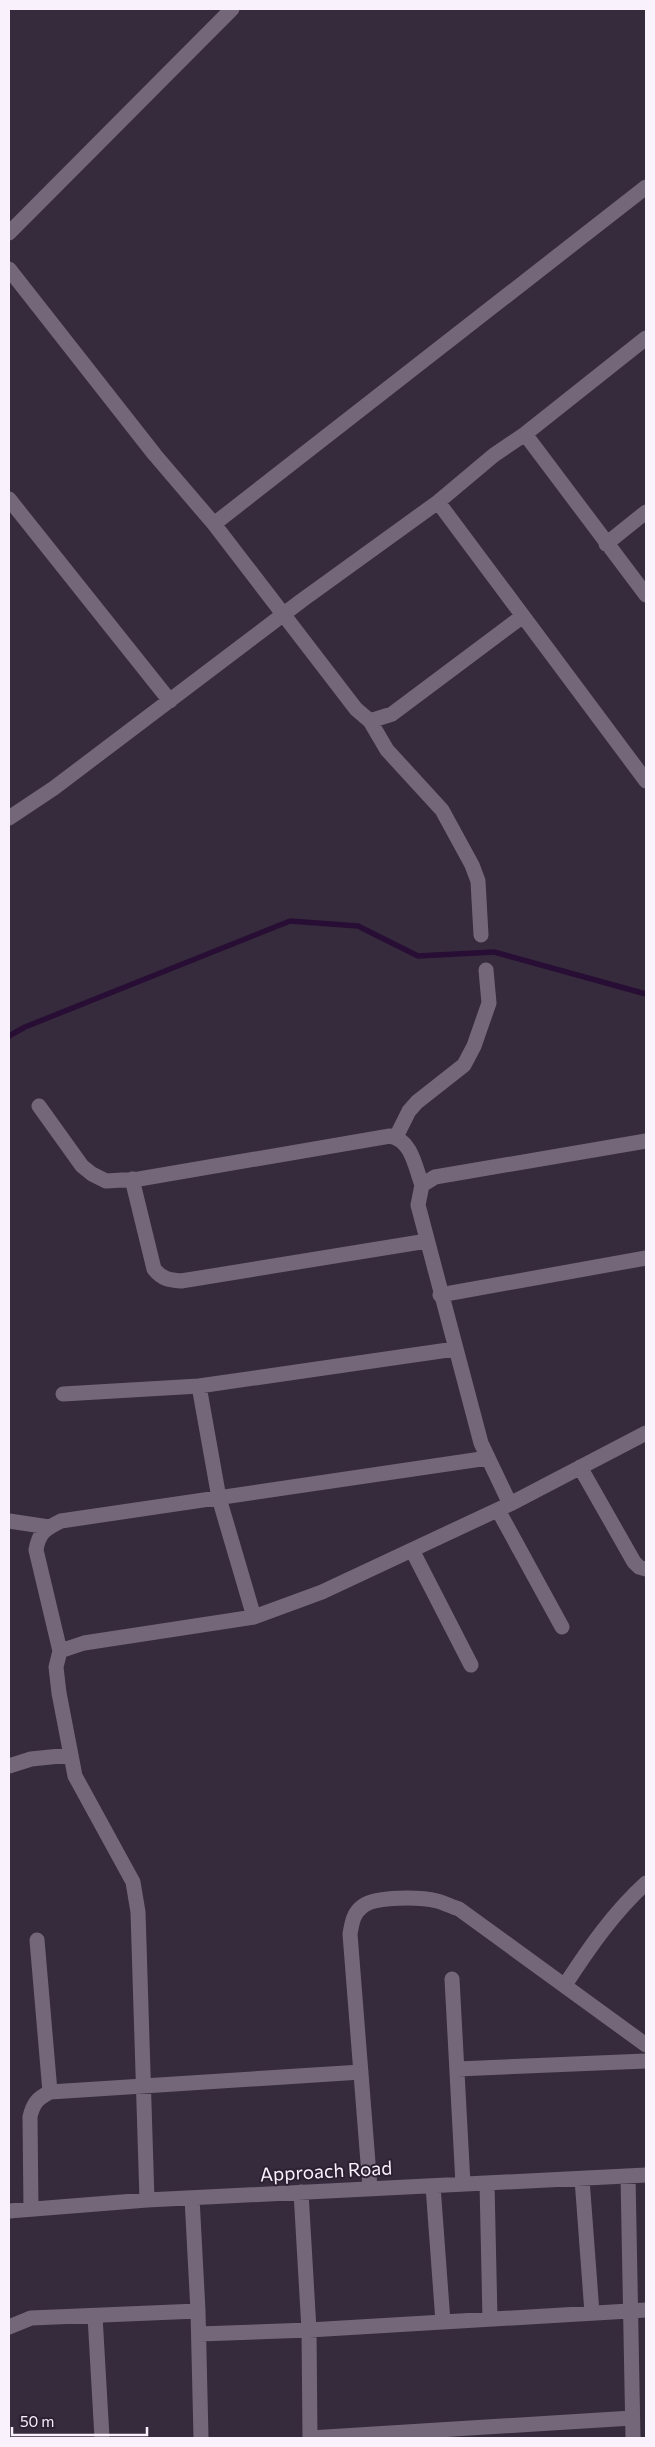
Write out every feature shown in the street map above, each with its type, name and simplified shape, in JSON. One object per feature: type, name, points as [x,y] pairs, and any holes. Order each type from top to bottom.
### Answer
[{"type":"street","points":[[9,233],[232,9]]},
{"type":"street","points":[[214,524],[646,187]]},
{"type":"street","points":[[9,269],[155,455],[214,524],[356,709],[370,721],[391,756],[421,785],[442,810],[472,865],[478,881],[481,935]]},
{"type":"street","points":[[9,818],[54,788],[283,614],[438,502],[494,455],[525,434],[646,338]]},
{"type":"street","points":[[525,434],[646,595]]},
{"type":"street","points":[[9,500],[170,701]]},
{"type":"street","points":[[438,502],[646,781]]},
{"type":"street","points":[[606,544],[646,512]]},
{"type":"street","points":[[370,721],[392,714],[523,616]]},
{"type":"street","points":[[396,1137],[408,1111],[464,1065],[474,1046],[488,1003],[486,970]]},
{"type":"street","points":[[39,1106],[82,1166],[106,1181],[132,1179],[390,1136],[403,1141],[408,1148],[422,1185],[418,1205],[440,1295],[481,1443],[488,1458],[504,1507],[562,1627]]},
{"type":"street","points":[[422,1185],[435,1177],[646,1141]]},
{"type":"street","points":[[132,1179],[154,1269],[167,1280],[181,1281],[427,1241]]},
{"type":"street","points":[[440,1295],[646,1258]]},
{"type":"street","points":[[63,1394],[199,1386],[455,1349]]},
{"type":"street","points":[[199,1386],[219,1498],[254,1617]]},
{"type":"street","points":[[60,1651],[84,1643],[254,1617],[322,1592],[504,1507],[646,1432]]},
{"type":"street","points":[[147,2200],[138,1912],[133,1882],[75,1776],[58,1685],[56,1668],[60,1651],[36,1550],[38,1537],[49,1527],[61,1521],[488,1458]]},
{"type":"street","points":[[580,1467],[634,1562],[639,1567],[646,1569]]},
{"type":"street","points":[[9,1521],[49,1527]]},
{"type":"street","points":[[412,1550],[471,1665]]},
{"type":"street","points":[[9,1766],[26,1760],[70,1755]]},
{"type":"street","points":[[565,1985],[596,1939],[630,1897],[646,1883]]},
{"type":"street","points":[[370,2188],[350,1934],[353,1917],[363,1906],[377,1901],[414,1898],[437,1901],[459,1909],[646,2044]]},
{"type":"street","points":[[37,1940],[50,2092]]},
{"type":"street","points":[[452,1979],[463,2184]]},
{"type":"street","points":[[457,2069],[646,2061]]},
{"type":"street","points":[[32,2208],[30,2117],[33,2105],[39,2098],[50,2092],[361,2072]]},
{"type":"street","name":"Approach Road","points":[[9,2211],[147,2200],[646,2175]]},
{"type":"street","points":[[628,2176],[639,2310],[632,2418],[633,2438]]},
{"type":"street","points":[[582,2178],[592,2313]]},
{"type":"street","points":[[488,2183],[490,2319]]},
{"type":"street","points":[[433,2186],[443,2322]]},
{"type":"street","points":[[301,2192],[309,2330],[310,2438],[632,2418]]},
{"type":"street","points":[[192,2198],[199,2334],[201,2438]]},
{"type":"street","points":[[199,2334],[309,2330],[639,2310]]},
{"type":"street","points":[[9,2327],[31,2318],[198,2311]]},
{"type":"street","points":[[95,2316],[102,2438]]},
{"type":"waterway","points":[[9,1036],[25,1027],[290,921],[358,926],[418,956],[494,952],[646,994]]}]
